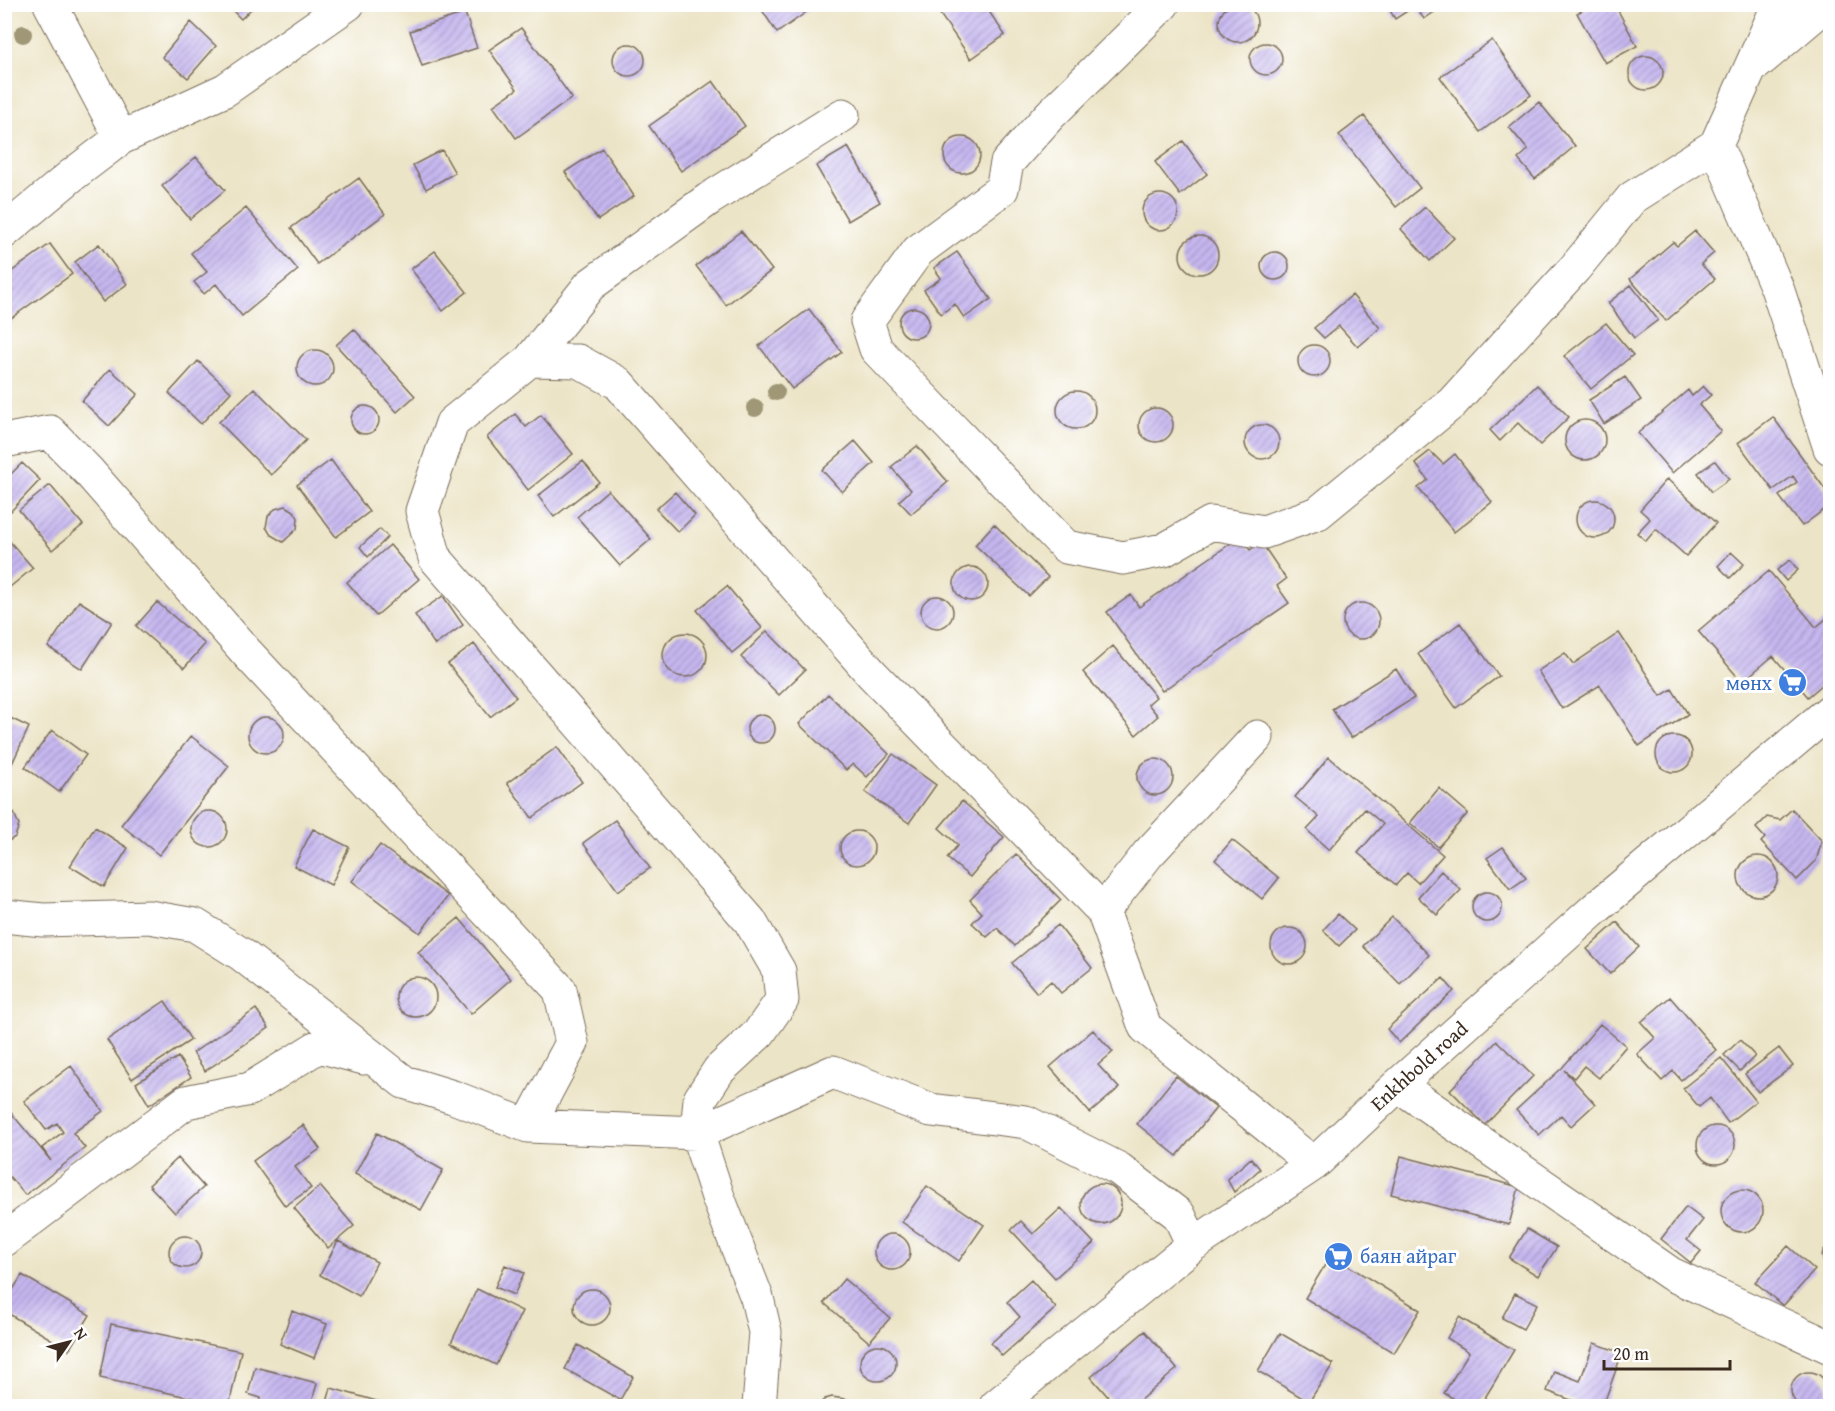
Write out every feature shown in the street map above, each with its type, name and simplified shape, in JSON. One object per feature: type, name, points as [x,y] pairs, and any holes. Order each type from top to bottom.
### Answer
[{"type":"street","points":[[50,4],[121,138]]},
{"type":"street","points":[[1163,4],[1050,115],[1006,162],[1002,189],[918,252],[867,321],[876,349],[1066,548],[1123,558],[1164,550],[1210,523],[1264,532],[1318,513],[1452,403],[1575,268],[1632,198],[1716,145],[1779,4]]},
{"type":"street","points":[[1748,71],[1827,4]]},
{"type":"street","points":[[4,232],[121,138],[225,90],[345,5]]},
{"type":"street","points":[[759,1407],[765,1332],[757,1298],[718,1197],[697,1133],[700,1099],[719,1070],[759,1033],[782,1000],[779,971],[750,921],[435,558],[422,511],[452,423],[530,360],[590,285],[709,199],[843,115]]},
{"type":"street","points":[[1716,145],[1777,288],[1830,448]]},
{"type":"street","points":[[530,360],[579,361],[618,383],[872,674],[1103,911],[1145,1027],[1314,1164]]},
{"type":"street","points":[[4,441],[50,432],[89,472],[247,653],[560,990],[572,1043],[528,1126]]},
{"type":"street","name":"Enkhbold road","points":[[996,1407],[1193,1245],[1314,1164],[1398,1085],[1596,908],[1830,711]]},
{"type":"street","points":[[1103,911],[1148,854],[1257,737]]},
{"type":"street","points":[[4,916],[43,920],[148,917],[195,925],[240,954],[404,1082],[453,1097],[528,1126],[697,1133],[833,1072],[931,1110],[1026,1122],[1119,1169],[1179,1215],[1193,1245]]},
{"type":"street","points":[[4,1240],[186,1102],[250,1089],[319,1046],[377,1061]]},
{"type":"street","points":[[1398,1085],[1671,1274],[1830,1347]]},
{"type":"building","points":[[226,4],[256,4],[241,19]]},
{"type":"building","points":[[758,4],[810,4],[812,8],[777,33]]},
{"type":"building","points":[[945,4],[984,4],[1005,35],[971,59],[937,10]]},
{"type":"building","points":[[1238,4],[1251,10],[1257,23],[1251,36],[1238,42],[1225,36],[1219,23],[1225,10]]},
{"type":"building","points":[[1386,4],[1446,4],[1424,19],[1415,6],[1395,19]]},
{"type":"building","points":[[1593,5],[1615,5],[1637,46],[1605,63],[1577,13]]},
{"type":"building","points":[[465,13],[477,48],[422,66],[410,31]]},
{"type":"building","points":[[191,22],[216,46],[188,78],[162,57]]},
{"type":"building","points":[[521,28],[572,98],[516,138],[493,106],[517,89],[489,50]]},
{"type":"building","points":[[1492,40],[1531,95],[1480,132],[1440,77]]},
{"type":"building","points":[[1266,43],[1277,48],[1282,59],[1277,70],[1266,75],[1255,70],[1250,59],[1255,48]]},
{"type":"building","points":[[629,44],[640,49],[645,60],[640,71],[629,76],[618,71],[613,60],[618,49]]},
{"type":"building","points":[[1646,56],[1658,61],[1663,73],[1658,85],[1646,90],[1634,85],[1629,73],[1634,61]]},
{"type":"building","points":[[713,81],[745,126],[681,171],[649,126]]},
{"type":"building","points":[[1539,102],[1575,146],[1535,179],[1518,159],[1528,150],[1509,127]]},
{"type":"building","points":[[1364,116],[1420,188],[1396,207],[1339,135]]},
{"type":"building","points":[[962,137],[975,142],[980,155],[975,168],[962,173],[949,168],[944,155],[949,142]]},
{"type":"building","points":[[1183,141],[1207,174],[1180,195],[1155,162]]},
{"type":"building","points":[[848,147],[880,202],[848,221],[816,166]]},
{"type":"building","points":[[602,148],[634,196],[598,220],[565,172]]},
{"type":"building","points":[[442,150],[455,173],[426,189],[413,165]]},
{"type":"building","points":[[196,157],[225,190],[190,219],[162,186]]},
{"type":"building","points":[[359,178],[385,214],[317,264],[291,228]]},
{"type":"building","points":[[1160,194],[1173,199],[1178,212],[1173,225],[1160,230],[1147,225],[1142,212],[1147,199]]},
{"type":"building","points":[[1425,207],[1454,238],[1430,261],[1401,229]]},
{"type":"building","points":[[246,208],[298,270],[242,316],[216,284],[204,294],[194,282],[207,272],[191,253]]},
{"type":"building","points":[[741,231],[772,270],[726,305],[696,266]]},
{"type":"building","points":[[1695,231],[1714,253],[1701,264],[1715,279],[1666,321],[1630,279],[1673,242],[1677,246]]},
{"type":"building","points":[[1199,236],[1213,241],[1218,255],[1213,269],[1199,274],[1185,269],[1180,255],[1185,241]]},
{"type":"building","points":[[50,244],[72,274],[10,319],[4,311],[4,277]]},
{"type":"building","points":[[99,244],[127,284],[103,302],[75,262]]},
{"type":"building","points":[[435,251],[467,292],[443,311],[411,269]]},
{"type":"building","points":[[957,252],[991,299],[964,318],[955,304],[941,314],[924,290],[941,278],[934,268]]},
{"type":"building","points":[[1275,252],[1285,256],[1289,266],[1285,276],[1275,280],[1265,276],[1261,266],[1265,256]]},
{"type":"building","points":[[1631,285],[1658,320],[1634,338],[1608,303]]},
{"type":"building","points":[[1352,295],[1380,328],[1358,347],[1339,326],[1324,338],[1314,328]]},
{"type":"building","points":[[914,308],[925,312],[929,323],[925,334],[914,338],[903,334],[899,323],[903,312]]},
{"type":"building","points":[[809,309],[842,352],[792,389],[759,346]]},
{"type":"building","points":[[1606,323],[1633,355],[1591,389],[1564,356]]},
{"type":"building","points":[[354,329],[415,396],[397,412],[336,345]]},
{"type":"building","points":[[1314,345],[1325,350],[1330,361],[1325,372],[1314,377],[1303,372],[1298,361],[1303,350]]},
{"type":"building","points":[[315,350],[328,355],[333,368],[328,381],[315,386],[302,381],[297,368],[302,355]]},
{"type":"building","points":[[198,361],[231,392],[201,424],[169,393]]},
{"type":"building","points":[[110,369],[138,394],[109,426],[82,401]]},
{"type":"building","points":[[1625,377],[1641,400],[1604,424],[1589,400]]},
{"type":"building","points":[[1537,385],[1569,417],[1540,445],[1518,423],[1500,441],[1490,430]]},
{"type":"building","points":[[1703,386],[1711,395],[1699,405],[1721,431],[1672,473],[1638,433],[1688,390],[1692,396]]},
{"type":"building","points":[[254,388],[306,440],[271,475],[219,422]]},
{"type":"building","points":[[1076,391],[1090,396],[1095,410],[1090,424],[1076,429],[1062,424],[1057,410],[1062,396]]},
{"type":"building","points":[[365,406],[375,410],[379,420],[375,430],[365,434],[355,430],[351,420],[355,410]]},
{"type":"building","points":[[1156,408],[1168,413],[1173,425],[1168,437],[1156,442],[1144,437],[1139,425],[1144,413]]},
{"type":"building","points":[[515,414],[526,427],[541,415],[573,454],[528,490],[487,437]]},
{"type":"building","points":[[1773,417],[1830,496],[1830,505],[1802,526],[1779,496],[1797,482],[1793,476],[1773,490],[1738,443]]},
{"type":"building","points":[[1585,420],[1593,421],[1599,426],[1604,432],[1604,448],[1599,454],[1593,459],[1585,460],[1577,459],[1571,454],[1566,448],[1565,440],[1566,432],[1571,426],[1577,421]]},
{"type":"building","points":[[1262,425],[1274,430],[1279,442],[1274,454],[1262,459],[1250,454],[1245,442],[1250,430]]},
{"type":"building","points":[[855,441],[874,463],[842,492],[822,470]]},
{"type":"building","points":[[917,446],[948,482],[911,514],[899,501],[911,490],[891,467]]},
{"type":"building","points":[[1430,451],[1443,464],[1455,454],[1492,502],[1454,532],[1418,488],[1428,480],[1415,463]]},
{"type":"building","points":[[331,460],[369,512],[336,537],[297,485]]},
{"type":"building","points":[[583,461],[599,482],[554,517],[538,496]]},
{"type":"building","points":[[1715,461],[1729,479],[1711,492],[1698,473]]},
{"type":"building","points":[[22,463],[40,480],[11,511],[4,505],[4,481]]},
{"type":"building","points":[[1667,479],[1716,523],[1686,556],[1656,529],[1646,541],[1637,533],[1650,519],[1640,510]]},
{"type":"building","points":[[50,485],[83,525],[52,550],[19,510]]},
{"type":"building","points":[[608,490],[651,539],[620,566],[577,517]]},
{"type":"building","points":[[675,492],[695,515],[678,532],[656,509]]},
{"type":"building","points":[[1595,500],[1608,506],[1614,519],[1608,532],[1595,538],[1582,532],[1576,519],[1582,506]]},
{"type":"building","points":[[286,506],[294,511],[298,518],[297,529],[283,542],[271,535],[266,527],[268,516],[275,509]]},
{"type":"building","points":[[994,524],[1048,577],[1029,596],[975,545]]},
{"type":"building","points":[[380,529],[388,537],[368,557],[360,547]]},
{"type":"building","points":[[4,535],[33,568],[4,592]]},
{"type":"building","points":[[1240,537],[1250,550],[1261,542],[1286,579],[1277,586],[1289,603],[1162,691],[1107,612],[1131,595],[1139,607]]},
{"type":"building","points":[[390,545],[419,579],[376,616],[347,582]]},
{"type":"building","points":[[1731,552],[1744,564],[1730,578],[1718,566]]},
{"type":"building","points":[[1790,560],[1798,570],[1786,581],[1777,570]]},
{"type":"building","points":[[971,567],[983,572],[988,584],[983,596],[971,601],[959,596],[954,584],[959,572]]},
{"type":"building","points":[[1769,571],[1816,627],[1826,619],[1830,624],[1830,678],[1808,697],[1773,656],[1742,682],[1698,631]]},
{"type":"building","points":[[727,586],[762,628],[732,653],[697,610]]},
{"type":"building","points":[[443,596],[463,625],[435,645],[415,615]]},
{"type":"building","points":[[937,596],[948,601],[953,612],[948,623],[937,628],[926,623],[921,612],[926,601]]},
{"type":"building","points":[[79,601],[112,622],[82,669],[48,647]]},
{"type":"building","points":[[157,602],[205,644],[184,668],[136,626]]},
{"type":"building","points":[[1361,603],[1374,608],[1379,621],[1374,634],[1361,639],[1348,634],[1343,621],[1348,608]]},
{"type":"building","points":[[1460,623],[1499,676],[1456,708],[1418,654]]},
{"type":"building","points":[[767,631],[805,670],[779,695],[741,657]]},
{"type":"building","points":[[685,633],[701,639],[707,655],[701,671],[685,677],[669,671],[663,655],[669,639]]},
{"type":"building","points":[[1619,633],[1661,696],[1672,689],[1688,714],[1639,746],[1600,685],[1562,709],[1538,671],[1565,653],[1573,664]]},
{"type":"building","points":[[474,644],[516,697],[490,717],[448,664]]},
{"type":"building","points":[[1113,646],[1156,697],[1148,704],[1158,716],[1136,735],[1083,672]]},
{"type":"building","points":[[1396,669],[1414,698],[1351,738],[1332,709]]},
{"type":"building","points":[[828,694],[889,754],[867,777],[853,764],[846,770],[799,724]]},
{"type":"building","points":[[4,715],[29,727],[4,781]]},
{"type":"building","points":[[761,715],[771,719],[775,729],[771,739],[761,743],[751,739],[747,729],[751,719]]},
{"type":"building","points":[[266,717],[279,722],[284,735],[279,748],[266,753],[253,748],[248,735],[253,722]]},
{"type":"building","points":[[52,730],[86,755],[59,792],[25,767]]},
{"type":"building","points":[[191,736],[229,766],[159,855],[121,825]]},
{"type":"building","points":[[1674,736],[1687,741],[1692,754],[1687,767],[1674,772],[1661,767],[1656,754],[1661,741]]},
{"type":"building","points":[[557,747],[582,782],[532,818],[507,783]]},
{"type":"building","points":[[893,754],[936,785],[909,823],[865,792]]},
{"type":"building","points":[[1329,757],[1443,855],[1418,883],[1407,873],[1396,885],[1358,853],[1383,824],[1365,809],[1329,850],[1307,830],[1319,817],[1295,797]]},
{"type":"building","points":[[1155,759],[1168,764],[1173,777],[1168,790],[1155,795],[1142,790],[1137,777],[1142,764]]},
{"type":"building","points":[[1439,788],[1468,813],[1438,847],[1410,823]]},
{"type":"building","points":[[962,801],[1004,837],[970,877],[947,858],[958,845],[939,828]]},
{"type":"building","points":[[4,808],[14,813],[19,825],[15,837],[4,844]]},
{"type":"building","points":[[1792,809],[1822,841],[1816,861],[1797,880],[1761,842],[1765,838],[1756,828],[1767,817],[1780,820]]},
{"type":"building","points":[[209,811],[222,816],[227,829],[222,842],[209,847],[196,842],[191,829],[196,816]]},
{"type":"building","points":[[615,820],[650,868],[618,891],[583,843]]},
{"type":"building","points":[[95,827],[128,848],[104,887],[70,866]]},
{"type":"building","points":[[313,829],[349,847],[331,885],[294,866]]},
{"type":"building","points":[[857,831],[869,836],[874,848],[869,860],[857,865],[845,860],[840,848],[845,836]]},
{"type":"building","points":[[1232,840],[1279,878],[1262,899],[1215,860]]},
{"type":"building","points":[[380,845],[448,896],[420,933],[352,881]]},
{"type":"building","points":[[1503,847],[1526,878],[1510,889],[1487,858]]},
{"type":"building","points":[[1016,854],[1061,900],[1015,946],[997,928],[987,937],[972,923],[982,913],[970,900]]},
{"type":"building","points":[[1758,856],[1766,857],[1772,862],[1777,868],[1777,884],[1772,890],[1766,895],[1758,896],[1750,895],[1744,890],[1739,884],[1738,876],[1739,868],[1744,862],[1750,857]]},
{"type":"building","points":[[1441,871],[1461,890],[1437,915],[1418,897]]},
{"type":"building","points":[[1487,892],[1498,896],[1502,907],[1498,918],[1487,922],[1476,918],[1472,907],[1476,896]]},
{"type":"building","points":[[1338,914],[1355,930],[1339,946],[1323,930]]},
{"type":"building","points":[[1392,917],[1429,955],[1400,984],[1363,946]]},
{"type":"building","points":[[459,918],[511,979],[471,1014],[418,952]]},
{"type":"building","points":[[1617,922],[1639,947],[1610,974],[1587,949]]},
{"type":"building","points":[[1058,925],[1092,968],[1061,993],[1051,981],[1037,993],[1012,963]]},
{"type":"building","points":[[1289,928],[1302,933],[1307,946],[1302,959],[1289,964],[1276,959],[1271,946],[1276,933]]},
{"type":"building","points":[[416,977],[430,983],[436,997],[430,1011],[416,1017],[402,1011],[396,997],[402,983]]},
{"type":"building","points":[[1443,978],[1454,991],[1399,1043],[1387,1029]]},
{"type":"building","points":[[1670,997],[1716,1050],[1681,1080],[1673,1071],[1662,1081],[1637,1054],[1655,1038],[1641,1022]]},
{"type":"building","points":[[165,1001],[191,1040],[132,1079],[107,1040]]},
{"type":"building","points":[[256,1009],[269,1028],[205,1071],[193,1053]]},
{"type":"building","points":[[1600,1024],[1626,1046],[1599,1078],[1584,1066],[1574,1078],[1564,1070],[1595,1104],[1571,1126],[1561,1115],[1539,1135],[1516,1110],[1562,1068]]},
{"type":"building","points":[[1093,1030],[1113,1052],[1098,1065],[1119,1088],[1090,1113],[1050,1067]]},
{"type":"building","points":[[1740,1040],[1755,1056],[1740,1071],[1724,1055]]},
{"type":"building","points":[[1497,1041],[1533,1076],[1485,1125],[1450,1090]]},
{"type":"building","points":[[1779,1048],[1793,1066],[1758,1092],[1745,1074]]},
{"type":"building","points":[[178,1057],[191,1077],[149,1105],[136,1083]]},
{"type":"building","points":[[1721,1058],[1756,1101],[1728,1123],[1710,1098],[1699,1107],[1683,1088]]},
{"type":"building","points":[[71,1066],[103,1111],[73,1133],[85,1148],[25,1195],[4,1170],[4,1112],[8,1109],[51,1161],[42,1148],[63,1132],[57,1123],[46,1130],[24,1101]]},
{"type":"building","points":[[1176,1076],[1216,1108],[1177,1156],[1137,1124]]},
{"type":"building","points":[[303,1125],[320,1149],[295,1167],[311,1188],[285,1206],[253,1161]]},
{"type":"building","points":[[1716,1126],[1729,1132],[1735,1145],[1729,1158],[1716,1164],[1703,1158],[1697,1145],[1703,1132]]},
{"type":"building","points":[[377,1133],[443,1170],[421,1210],[355,1174]]},
{"type":"building","points":[[1401,1156],[1519,1187],[1509,1225],[1391,1194]]},
{"type":"building","points":[[178,1158],[204,1187],[175,1213],[149,1185]]},
{"type":"building","points":[[1251,1158],[1260,1169],[1234,1192],[1227,1179]]},
{"type":"building","points":[[1101,1184],[1109,1185],[1115,1190],[1120,1196],[1120,1212],[1115,1218],[1109,1223],[1101,1224],[1093,1223],[1087,1218],[1082,1212],[1081,1204],[1082,1196],[1087,1190],[1093,1185]]},
{"type":"building","points":[[320,1186],[354,1226],[328,1248],[294,1208]]},
{"type":"building","points":[[927,1186],[984,1225],[959,1261],[902,1222]]},
{"type":"building","points":[[1742,1190],[1757,1196],[1763,1211],[1757,1226],[1742,1232],[1727,1226],[1721,1211],[1727,1196]]},
{"type":"building","points":[[1686,1207],[1703,1220],[1687,1240],[1701,1251],[1691,1263],[1661,1239]]},
{"type":"building","points":[[1061,1208],[1094,1243],[1055,1278],[1011,1230],[1021,1221],[1033,1234]]},
{"type":"building","points":[[1527,1229],[1557,1247],[1538,1276],[1509,1258]]},
{"type":"building","points":[[892,1234],[905,1239],[910,1252],[905,1265],[892,1270],[879,1265],[874,1252],[879,1239]]},
{"type":"building","points":[[185,1236],[196,1241],[201,1252],[196,1263],[185,1268],[174,1263],[169,1252],[174,1241]]},
{"type":"building","points":[[338,1241],[377,1262],[359,1296],[320,1275]]},
{"type":"building","points":[[1830,1243],[1830,1271],[1825,1267],[1822,1256]]},
{"type":"building","points":[[1788,1246],[1815,1270],[1783,1306],[1755,1282]]},
{"type":"building","points":[[1331,1255],[1420,1310],[1394,1353],[1305,1298]]},
{"type":"building","points":[[505,1265],[524,1273],[514,1295],[495,1287]]},
{"type":"building","points":[[22,1275],[90,1315],[69,1350],[4,1311],[4,1304]]},
{"type":"building","points":[[844,1279],[890,1318],[869,1342],[824,1303]]},
{"type":"building","points":[[1031,1280],[1056,1308],[1002,1356],[991,1343],[1020,1317],[1007,1302]]},
{"type":"building","points":[[477,1289],[522,1311],[496,1365],[451,1343]]},
{"type":"building","points":[[592,1289],[605,1294],[610,1307],[605,1320],[592,1325],[579,1320],[574,1307],[579,1294]]},
{"type":"building","points":[[1515,1293],[1537,1304],[1523,1329],[1502,1318]]},
{"type":"building","points":[[292,1311],[327,1324],[314,1358],[280,1344]]},
{"type":"building","points":[[1459,1317],[1514,1350],[1480,1406],[1466,1406],[1444,1393],[1469,1352],[1447,1338]]},
{"type":"building","points":[[111,1324],[241,1351],[229,1406],[100,1378]]},
{"type":"building","points":[[1145,1331],[1177,1369],[1133,1406],[1116,1406],[1091,1377]]},
{"type":"building","points":[[1280,1333],[1333,1364],[1309,1402],[1258,1371]]},
{"type":"building","points":[[1594,1343],[1622,1353],[1603,1406],[1587,1406],[1547,1391],[1554,1371],[1580,1381]]},
{"type":"building","points":[[578,1345],[633,1377],[620,1400],[565,1369]]},
{"type":"building","points":[[878,1345],[891,1350],[896,1363],[891,1376],[878,1381],[865,1376],[860,1363],[865,1350]]},
{"type":"building","points":[[255,1367],[317,1383],[311,1406],[259,1406],[261,1398],[248,1394]]},
{"type":"building","points":[[1809,1372],[1822,1377],[1827,1390],[1822,1403],[1809,1408],[1796,1403],[1791,1390],[1796,1377]]},
{"type":"building","points":[[331,1388],[394,1406],[326,1406]]},
{"type":"building","points":[[832,1397],[845,1399],[852,1406],[817,1406],[825,1399]]},
{"type":"place","name":"мөнх","points":[[1793,683]]},
{"type":"place","name":"баян айраг","points":[[1339,1256]]}]
